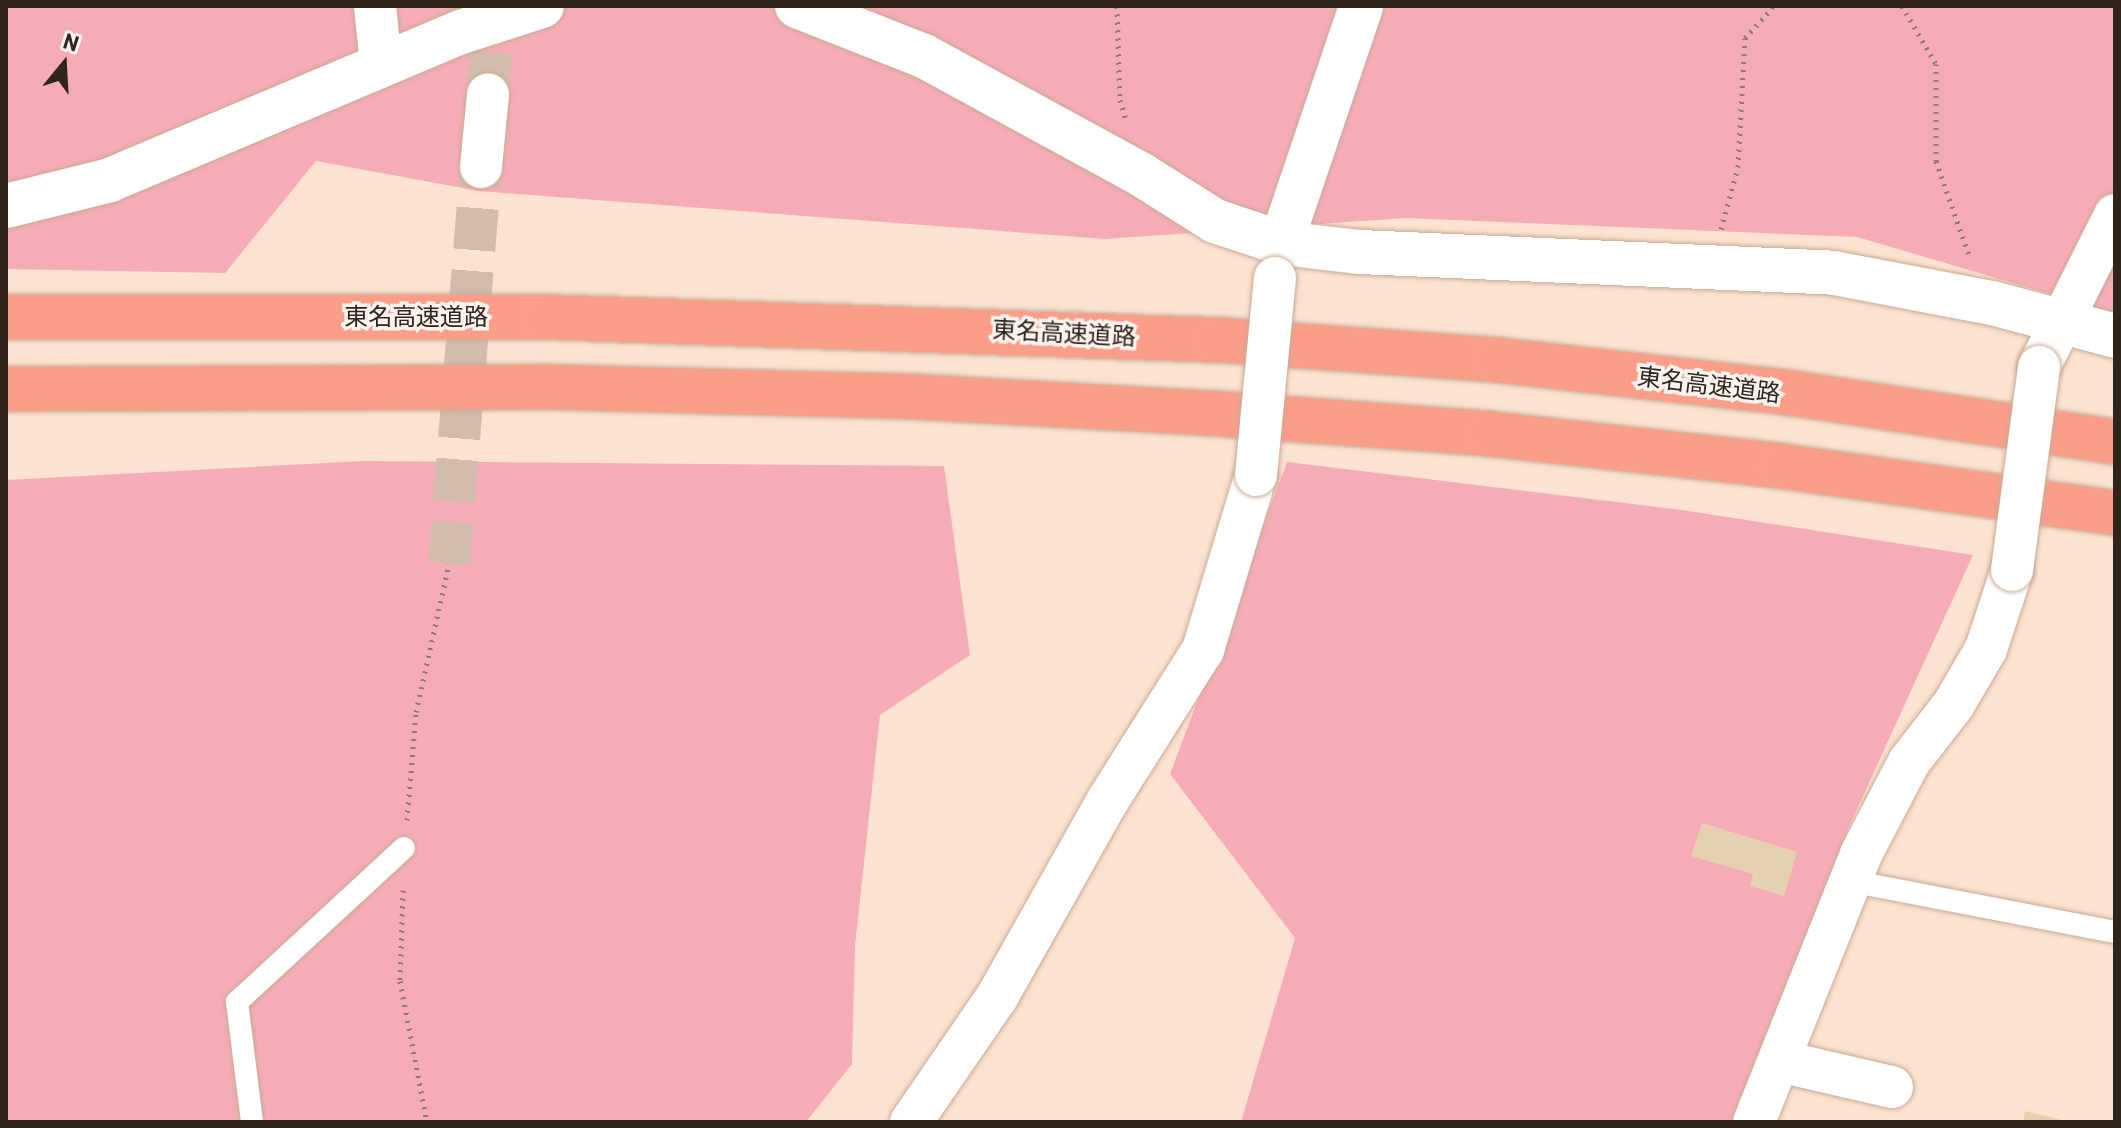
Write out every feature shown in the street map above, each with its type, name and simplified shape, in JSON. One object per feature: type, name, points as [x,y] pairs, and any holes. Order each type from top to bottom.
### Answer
[{"type":"highway","name":"東名高速道路","points":[[6,317],[545,317],[1218,340],[1498,360],[1791,393],[2115,442]]},
{"type":"highway","points":[[6,389],[548,387],[919,397],[1193,412],[1506,436],[1781,466],[2115,513]]},
{"type":"street","points":[[375,6],[381,64]]},
{"type":"street","points":[[6,206],[110,180],[381,64],[542,6]]},
{"type":"street","points":[[797,6],[924,56],[1142,175],[1278,260],[1360,252],[1711,265],[1834,273],[1992,303],[2115,336]]},
{"type":"street","points":[[911,1122],[997,997],[1108,800],[1203,650],[1256,475],[1278,260],[1361,6]]},
{"type":"street","points":[[481,167],[488,94]]},
{"type":"street","points":[[1754,1122],[1850,881],[1909,762],[1954,704],[1986,649],[2012,570],[2039,367],[2057,322],[2093,268],[2115,215]]},
{"type":"street","points":[[1779,1061],[1892,1087]]},
{"type":"lane","points":[[252,1122],[237,1002],[404,848]]},
{"type":"lane","points":[[1850,881],[2115,932]]},
{"type":"path","points":[[1117,6],[1120,100],[1142,175]]},
{"type":"path","points":[[1711,265],[1738,167],[1745,38],[1774,6]]},
{"type":"path","points":[[1902,6],[1936,64],[1936,161],[1965,248],[1992,303]]},
{"type":"shaded area","points":[[6,6],[2115,6],[2115,313],[1857,237],[1406,218],[1105,239],[479,191],[316,161],[225,273],[6,269]]},
{"type":"shaded area","points":[[364,461],[944,466],[970,655],[880,715],[855,946],[852,1064],[806,1122],[6,1122],[6,480]]},
{"type":"shaded area","points":[[1287,462],[1682,510],[1973,555],[1847,831],[1772,1122],[1241,1122],[1295,938],[1170,774]]},
{"type":"building","points":[[1702,823],[1797,852],[1784,896],[1750,886],[1753,874],[1691,856]]},
{"type":"building","points":[[2025,1111],[2066,1121],[2066,1122],[2023,1122]]},
{"type":"tunnel","points":[[488,94],[493,6]]},
{"type":"tunnel","points":[[449,564],[481,167]]}]
